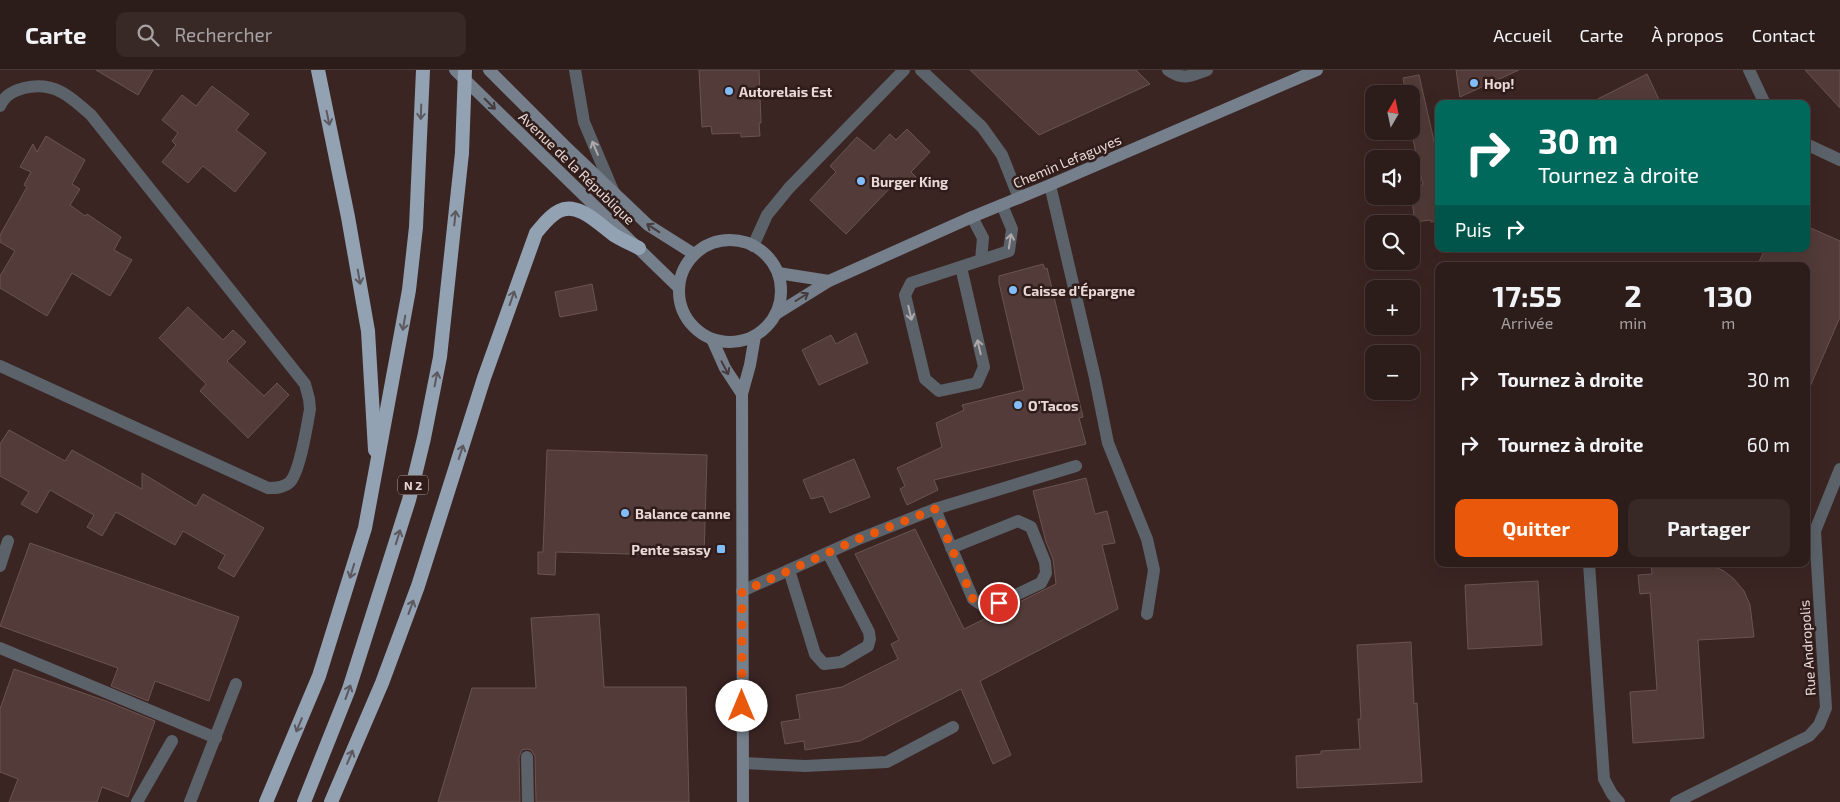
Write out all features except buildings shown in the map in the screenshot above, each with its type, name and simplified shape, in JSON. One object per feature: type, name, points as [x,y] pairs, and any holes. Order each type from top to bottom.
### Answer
[{"type":"highway","points":[[318,70],[348,217],[368,330],[376,473]]},
{"type":"highway","points":[[266,802],[319,676],[365,528],[409,290],[416,227],[423,70]]},
{"type":"highway","name":"N 2","points":[[304,802],[349,690],[410,500],[424,438],[440,357],[462,153],[465,70]]},
{"type":"highway","points":[[331,802],[382,683],[418,586],[484,378],[536,233],[549,217],[561,210],[574,210],[589,215],[616,236],[639,248]]},
{"type":"main road","name":"Avenue de la République","points":[[456,70],[678,287]]},
{"type":"main road","name":"Avenue de la République","points":[[489,70],[648,225],[694,254]]},
{"type":"main road","name":"Chemin Lefaguyes","points":[[776,314],[829,281],[972,217],[1317,70]]},
{"type":"main road","points":[[728,240],[741,241],[753,246],[763,252],[772,262],[778,273],[781,286],[776,314],[766,328],[755,336],[735,342],[723,342],[702,335],[686,319],[681,309],[678,287],[683,269],[694,254],[704,246],[716,242],[728,240]]},
{"type":"main road","points":[[778,273],[829,281]]},
{"type":"main road","points":[[743,802],[742,394],[755,336]]},
{"type":"main road","points":[[712,339],[724,368],[742,394]]},
{"type":"street","points":[[575,70],[584,122],[614,193]]},
{"type":"street","points":[[753,246],[767,215],[789,188],[904,70]]},
{"type":"street","points":[[921,70],[982,127],[1002,155],[1019,198]]},
{"type":"street","points":[[1168,70],[1176,76],[1187,77],[1207,70]]},
{"type":"street","points":[[1749,70],[1762,100]]},
{"type":"street","points":[[0,106],[3,99],[13,91],[37,85],[53,88],[74,100],[91,115],[305,384],[310,409],[296,472],[290,482],[279,488],[268,488],[0,366]]},
{"type":"street","points":[[1810,146],[1840,160]]},
{"type":"street","points":[[1050,185],[1093,369],[1108,443],[1147,539],[1154,570],[1147,614]]},
{"type":"street","points":[[961,267],[984,367],[977,383],[939,391],[925,379],[906,295],[911,283],[1009,251],[1012,229],[1002,205]]},
{"type":"street","points":[[972,217],[983,238],[981,260]]},
{"type":"street","points":[[742,592],[828,553],[935,509],[1076,466]]},
{"type":"street","name":"Rue Andropolis","points":[[1676,802],[1809,736],[1819,725],[1826,708],[1811,531],[1840,469]]},
{"type":"street","points":[[935,509],[951,548],[973,599],[982,605],[999,603],[1041,583],[1046,574],[1045,562],[1031,527],[1024,523],[1018,522],[951,548]]},
{"type":"street","points":[[0,566],[8,541]]},
{"type":"street","points":[[790,570],[815,654],[824,664],[841,662],[868,646],[870,639],[869,632],[828,553]]},
{"type":"street","points":[[1589,567],[1604,780],[1612,794],[1620,802]]},
{"type":"street","points":[[0,648],[216,738]]},
{"type":"street","points":[[190,802],[236,684]]},
{"type":"street","points":[[743,763],[805,766],[886,762],[953,727]]},
{"type":"street","points":[[142,800],[172,741]]},
{"type":"street","points":[[528,757],[528,802]]},
{"type":"place","name":"Hop!","points":[[1474,83]]},
{"type":"place","name":"Autorelais Est","points":[[729,91]]},
{"type":"place","name":"Burger King","points":[[861,181]]},
{"type":"place","name":"Caisse d'Épargne","points":[[1013,290]]},
{"type":"place","name":"O'Tacos","points":[[1018,405]]},
{"type":"place","name":"Balance canne","points":[[625,513]]},
{"type":"place","name":"Pente sassy","points":[[721,549]]},
{"type":"route","points":[[742,706],[742,592],[872,534],[935,509],[973,599],[982,605],[999,603]]}]
